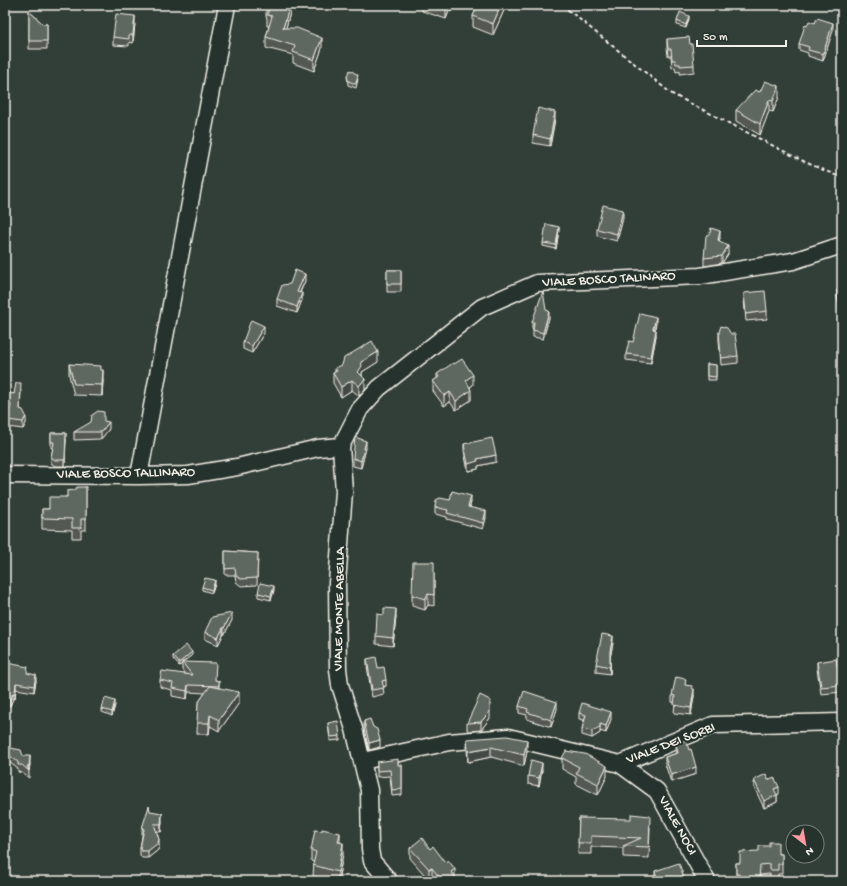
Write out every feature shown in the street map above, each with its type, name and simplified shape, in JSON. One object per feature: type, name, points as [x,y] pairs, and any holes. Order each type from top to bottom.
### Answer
[{"type":"street","points":[[139,476],[227,5]]},
{"type":"street","name":"VIALE BOSCO TALINARO","points":[[341,446],[360,410],[379,388],[482,307],[537,283],[700,276],[794,261],[842,245]]},
{"type":"street","name":"VIALE BOSCO TALLINARO","points":[[5,474],[139,476],[188,475],[237,467],[318,448],[341,446]]},
{"type":"street","name":"VIALE MONTE ABELLA","points":[[341,446],[344,492],[337,583],[338,669],[344,700],[363,761],[369,790],[370,849],[372,861],[389,881]]},
{"type":"street","name":"VIALE DEI SORBI","points":[[363,761],[449,742],[508,737],[620,764],[713,725],[842,722]]},
{"type":"street","name":"VIALE NOCI","points":[[620,764],[657,791],[707,881]]},
{"type":"path","points":[[562,5],[672,94],[805,162],[842,178]]},
{"type":"building","points":[[266,5],[290,5],[283,28],[297,28],[322,38],[314,60],[293,52],[295,46],[266,37],[272,16],[267,15],[269,8],[266,7]]},
{"type":"building","points":[[437,5],[447,5],[446,8]]},
{"type":"building","points":[[478,5],[501,5],[493,24],[473,16]]},
{"type":"building","points":[[29,11],[43,24],[47,24],[47,41],[29,41]]},
{"type":"building","points":[[680,12],[689,16],[686,25],[677,21]]},
{"type":"building","points":[[116,14],[135,16],[133,35],[129,35],[129,39],[113,37]]},
{"type":"building","points":[[817,18],[833,23],[823,54],[808,50],[809,47],[799,44],[805,25],[807,26],[809,21],[815,23]]},
{"type":"building","points":[[6,20],[8,30],[5,29]]},
{"type":"building","points":[[689,37],[690,44],[692,44],[694,65],[680,66],[680,64],[676,64],[675,60],[672,60],[671,49],[668,49],[667,39]]},
{"type":"building","points":[[350,70],[358,75],[356,84],[348,81],[347,75]]},
{"type":"building","points":[[765,81],[779,86],[773,101],[769,100],[760,124],[736,110],[755,90],[760,92]]},
{"type":"building","points":[[538,108],[555,112],[550,139],[533,135]]},
{"type":"building","points":[[603,205],[623,210],[617,234],[597,229]]},
{"type":"building","points":[[546,224],[559,227],[556,245],[543,243]]},
{"type":"building","points":[[711,228],[720,231],[718,240],[728,246],[722,256],[704,258],[706,236],[710,233]]},
{"type":"building","points":[[295,270],[305,274],[297,292],[302,293],[297,307],[277,299],[282,285],[290,284]]},
{"type":"building","points":[[387,270],[401,270],[401,284],[387,284]]},
{"type":"building","points":[[842,289],[842,312],[837,290]]},
{"type":"building","points":[[543,291],[546,310],[549,311],[543,333],[533,330],[534,322],[532,322]]},
{"type":"building","points":[[765,291],[767,311],[746,314],[744,293]]},
{"type":"building","points":[[640,313],[656,317],[653,329],[656,330],[651,357],[626,354],[629,341],[633,342]]},
{"type":"building","points":[[251,320],[264,326],[252,346],[243,342]]},
{"type":"building","points":[[721,326],[727,328],[731,334],[735,334],[738,356],[721,358],[719,332]]},
{"type":"building","points":[[372,341],[378,352],[361,362],[362,366],[358,372],[365,379],[359,386],[352,380],[341,387],[333,373],[337,371],[335,368],[342,365],[344,358]]},
{"type":"building","points":[[462,359],[473,375],[466,380],[471,390],[456,401],[450,392],[444,396],[433,381],[439,377],[437,374],[453,363],[454,364]]},
{"type":"building","points":[[69,364],[101,366],[101,370],[103,370],[102,385],[74,384]]},
{"type":"building","points":[[707,364],[716,365],[716,377],[707,376]]},
{"type":"building","points":[[16,383],[21,383],[20,409],[23,410],[26,416],[23,422],[7,420],[11,405],[5,404],[5,392],[14,394]]},
{"type":"building","points":[[98,411],[104,412],[104,421],[109,422],[101,432],[74,432],[91,422],[92,415]]},
{"type":"building","points":[[51,433],[66,433],[64,460],[55,460],[51,457],[54,442],[51,442]]},
{"type":"building","points":[[355,437],[366,441],[361,461],[353,458]]},
{"type":"building","points":[[492,438],[496,455],[477,459],[478,461],[468,464],[464,444]]},
{"type":"building","points":[[77,487],[86,487],[86,519],[81,519],[81,528],[72,528],[72,519],[42,518],[42,509],[49,509],[49,497],[67,497],[67,491],[75,490]]},
{"type":"building","points":[[452,491],[471,496],[468,507],[486,511],[483,523],[447,513],[448,510],[435,507],[436,500],[440,498],[450,500]]},
{"type":"building","points":[[225,551],[258,553],[257,578],[241,579],[236,576],[235,568],[225,569]]},
{"type":"building","points":[[413,562],[434,562],[434,595],[428,594],[425,599],[412,595]]},
{"type":"building","points":[[205,578],[215,580],[212,590],[202,587]]},
{"type":"building","points":[[260,583],[274,586],[271,596],[258,593]]},
{"type":"building","points":[[384,608],[396,609],[393,638],[376,636],[377,614],[384,615]]},
{"type":"building","points":[[232,613],[218,638],[205,632],[212,617]]},
{"type":"building","points":[[602,634],[613,636],[610,651],[610,667],[596,664]]},
{"type":"building","points":[[186,645],[192,652],[179,663],[173,656]]},
{"type":"building","points":[[376,657],[378,668],[384,667],[386,680],[382,681],[384,688],[372,690],[367,659]]},
{"type":"building","points":[[836,659],[838,669],[842,669],[842,685],[821,687],[817,662]]},
{"type":"building","points":[[182,662],[216,663],[215,680],[219,681],[219,686],[188,685],[187,691],[172,688],[173,683],[160,680],[162,671],[192,675]]},
{"type":"building","points":[[7,663],[28,667],[27,673],[36,675],[34,686],[16,683],[15,693],[13,693],[10,700],[5,700],[5,665],[7,665]]},
{"type":"building","points":[[676,677],[686,679],[685,685],[692,686],[694,689],[691,708],[674,705],[675,696],[672,695]]},
{"type":"building","points":[[210,686],[239,692],[219,720],[210,715],[209,723],[197,723],[198,703]]},
{"type":"building","points":[[524,691],[557,702],[551,720],[527,712],[528,709],[519,706]]},
{"type":"building","points":[[480,695],[490,700],[490,711],[481,722],[467,723]]},
{"type":"building","points":[[105,698],[115,701],[112,712],[102,709]]},
{"type":"building","points":[[582,703],[611,712],[606,726],[600,724],[600,727],[592,731],[582,729],[586,715],[579,713]]},
{"type":"building","points":[[370,719],[373,727],[377,729],[380,740],[369,743],[364,721]]},
{"type":"building","points":[[338,721],[340,736],[330,737],[328,723]]},
{"type":"building","points":[[507,736],[527,740],[524,755],[491,747],[468,751],[467,739]]},
{"type":"building","points":[[686,740],[689,750],[691,749],[696,767],[671,775],[665,757],[678,753],[676,744]]},
{"type":"building","points":[[5,747],[21,750],[23,756],[30,756],[29,766],[27,766],[29,771],[22,765],[18,765],[18,762],[5,752]]},
{"type":"building","points":[[566,751],[585,754],[607,766],[598,784],[576,773],[579,767],[562,758]]},
{"type":"building","points":[[398,759],[398,765],[402,765],[402,789],[392,790],[390,770],[377,771],[377,762]]},
{"type":"building","points":[[531,760],[542,763],[539,778],[528,776]]},
{"type":"building","points":[[766,774],[768,780],[774,777],[779,787],[774,789],[777,795],[764,801],[754,780]]},
{"type":"building","points":[[149,806],[150,811],[162,813],[161,824],[154,824],[159,839],[158,843],[148,851],[142,851],[140,848],[144,829],[142,828]]},
{"type":"building","points":[[631,814],[650,816],[649,847],[623,846],[641,838],[591,836],[591,843],[578,843],[579,818],[631,819]]},
{"type":"building","points":[[322,829],[340,833],[338,842],[343,843],[338,872],[313,865],[316,852],[311,850],[315,830],[322,831]]},
{"type":"building","points":[[422,838],[430,849],[433,846],[445,862],[448,860],[455,869],[451,872],[458,881],[442,881],[432,868],[429,869],[410,848]]},
{"type":"building","points":[[769,842],[778,842],[778,854],[782,854],[782,864],[778,864],[778,870],[770,870],[770,864],[760,865],[759,881],[739,881],[739,874],[736,874],[736,863],[740,863],[740,852],[759,851],[759,846],[769,846]]},
{"type":"building","points":[[679,863],[685,881],[658,881],[655,871]]}]
